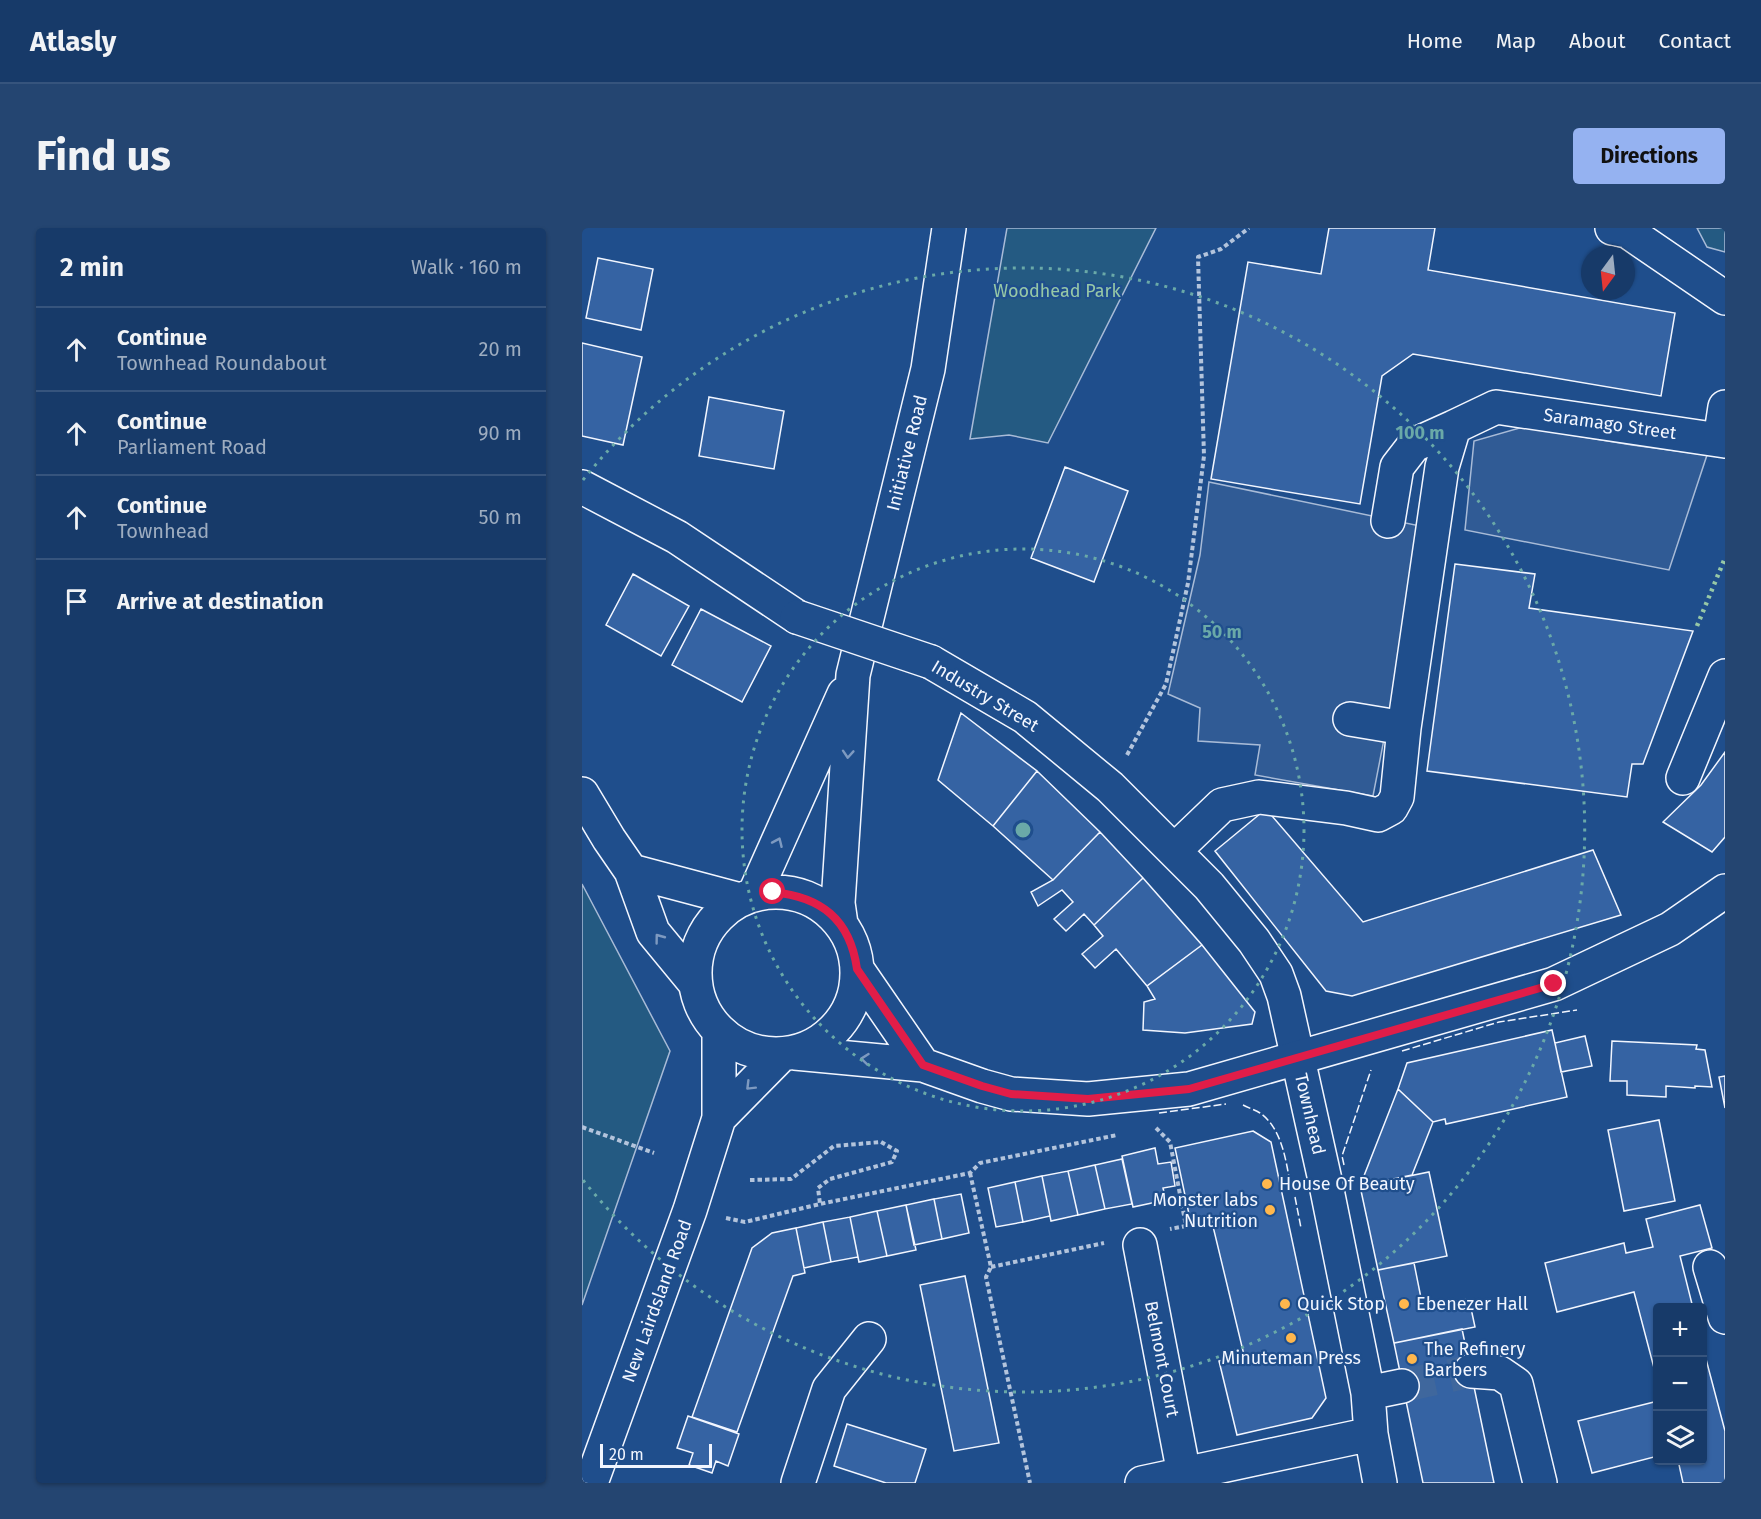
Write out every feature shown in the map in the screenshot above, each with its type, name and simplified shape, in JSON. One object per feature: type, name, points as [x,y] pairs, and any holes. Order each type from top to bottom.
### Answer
[{"type":"main road","name":"Initiative Road","points":[[853,675],[928,369],[949,228]]},
{"type":"main road","points":[[1612,228],[1627,231],[1725,298]]},
{"type":"main road","name":"Saramago Street","points":[[1454,427],[1496,407],[1723,440]]},
{"type":"main road","points":[[1723,440],[1725,407]]},
{"type":"main road","points":[[1388,521],[1397,467],[1414,445],[1454,427]]},
{"type":"main road","points":[[1174,852],[1222,805],[1259,797],[1346,808],[1378,815],[1391,808],[1397,797],[1404,728],[1442,467],[1454,427]]},
{"type":"main road","name":"Industry Street","points":[[582,487],[677,537],[797,617],[931,662],[1025,717],[1110,787],[1209,886],[1254,941],[1276,974],[1284,996],[1297,1058]]},
{"type":"main road","points":[[747,897],[853,675]]},
{"type":"main road","points":[[841,924],[838,903],[853,675]]},
{"type":"main road","points":[[1683,778],[1725,676]]},
{"type":"main road","points":[[1350,718],[1404,728]]},
{"type":"main road","points":[[582,794],[631,871],[653,932],[695,983]]},
{"type":"main road","points":[[631,871],[747,897]]},
{"type":"main road","name":"Townhead","points":[[1380,1483],[1371,1434],[1368,1393],[1325,1180],[1297,1058],[1554,984],[1670,929],[1725,891]]},
{"type":"main road","points":[[788,1054],[813,1046],[829,1036],[842,1022],[851,1005],[856,987],[857,969],[855,953],[849,938],[841,924],[827,909],[811,899],[773,892],[747,897],[720,915],[704,934],[698,950],[695,983],[703,1008],[719,1031],[741,1046],[767,1054],[923,1065],[1011,1094],[1088,1099],[1189,1089],[1297,1058]]},
{"type":"main road","points":[[857,969],[923,1065]]},
{"type":"main road","name":"New Lairdsland Road","points":[[591,1483],[690,1210],[719,1118],[719,1031]]},
{"type":"main road","name":"New Lairdsland Road","points":[[719,1118],[788,1054]]},
{"type":"main road","name":"Belmont Court","points":[[1140,1245],[1184,1474]]},
{"type":"main road","points":[[1710,1267],[1725,1317]]},
{"type":"main road","points":[[798,1483],[829,1389],[869,1339]]},
{"type":"main road","points":[[1471,1371],[1500,1373],[1516,1384],[1540,1483]]},
{"type":"main road","points":[[1368,1393],[1402,1386]]},
{"type":"main road","points":[[1142,1483],[1371,1434]]},
{"type":"path","points":[[1110,787],[1166,684],[1188,583],[1204,456],[1198,257],[1221,249],[1249,228]]},
{"type":"path","points":[[582,1127],[654,1153]]},
{"type":"path","points":[[690,1210],[745,1222],[970,1173],[980,1163],[1120,1134]]},
{"type":"path","points":[[750,1180],[791,1179],[834,1146],[881,1142],[897,1151],[892,1162],[830,1179],[818,1188],[820,1204]]},
{"type":"path","points":[[970,1173],[991,1267],[986,1277],[1030,1483]]},
{"type":"path","points":[[1037,1257],[1039,1266]]},
{"type":"green space","name":"Woodhead Park","points":[[1007,228],[1156,228],[1048,443],[1009,435],[970,439]]},
{"type":"green space","points":[[1697,228],[1725,228],[1725,252],[1707,247]]},
{"type":"green space","points":[[582,884],[670,1051],[582,1305]]},
{"type":"shaded area","points":[[1523,427],[1707,455],[1669,570],[1465,530],[1474,441]]},
{"type":"shaded area","points":[[1209,482],[1425,527],[1373,796],[1255,775],[1260,745],[1198,741],[1200,708],[1168,694],[1200,555]]},
{"type":"building","points":[[1329,228],[1435,228],[1428,270],[1581,297],[1581,300],[1600,300],[1675,313],[1661,396],[1413,354],[1382,376],[1360,504],[1211,479],[1248,262],[1321,274]]},
{"type":"building","points":[[598,258],[653,269],[641,330],[586,318]]},
{"type":"building","points":[[582,343],[642,357],[623,445],[582,436]]},
{"type":"building","points":[[709,397],[784,411],[774,469],[699,456]]},
{"type":"building","points":[[1065,467],[1128,491],[1094,582],[1031,558]]},
{"type":"building","points":[[1455,564],[1535,574],[1529,608],[1693,631],[1643,764],[1632,764],[1627,797],[1427,771]]},
{"type":"building","points":[[633,574],[689,606],[661,656],[606,625]]},
{"type":"building","points":[[701,609],[771,646],[742,702],[672,665]]},
{"type":"building","points":[[961,713],[1037,771],[993,826],[938,780]]},
{"type":"building","points":[[1725,752],[1725,837],[1712,852],[1663,822],[1701,785]]},
{"type":"building","points":[[1037,771],[1100,832],[1053,880],[993,826]]},
{"type":"building","points":[[1266,809],[1363,922],[1593,850],[1621,915],[1352,996],[1326,991],[1215,851]]},
{"type":"building","points":[[1100,832],[1143,878],[1094,925],[1084,914],[1066,931],[1054,919],[1073,902],[1062,890],[1038,906],[1031,892],[1053,880]]},
{"type":"building","points":[[1143,878],[1202,945],[1147,986],[1116,949],[1095,968],[1082,954],[1103,936],[1094,925]]},
{"type":"building","points":[[1202,945],[1255,1012],[1252,1024],[1185,1033],[1143,1030],[1144,1002],[1155,999],[1147,986]]},
{"type":"building","points":[[1552,1030],[1567,1097],[1446,1124],[1445,1119],[1433,1122],[1398,1089],[1407,1063]]},
{"type":"building","points":[[1585,1036],[1592,1066],[1561,1072],[1555,1043]]},
{"type":"building","points":[[1612,1041],[1697,1045],[1696,1049],[1705,1050],[1712,1087],[1666,1086],[1666,1097],[1627,1095],[1627,1081],[1610,1081]]},
{"type":"building","points":[[1725,1076],[1725,1108],[1719,1077]]},
{"type":"building","points":[[1398,1089],[1433,1122],[1412,1175],[1360,1186]]},
{"type":"building","points":[[1659,1120],[1675,1201],[1624,1211],[1608,1130]]},
{"type":"building","points":[[1253,1131],[1271,1142],[1326,1398],[1312,1418],[1237,1435],[1219,1361],[1244,1355],[1211,1218],[1190,1219],[1175,1148]]},
{"type":"building","points":[[1155,1148],[1158,1164],[1171,1162],[1175,1186],[1163,1188],[1166,1200],[1133,1207],[1122,1156]]},
{"type":"building","points":[[1122,1159],[1132,1204],[1105,1209],[1095,1165]]},
{"type":"building","points":[[1095,1165],[1105,1209],[1078,1215],[1068,1171]]},
{"type":"building","points":[[1068,1171],[1078,1215],[1051,1221],[1042,1176]]},
{"type":"building","points":[[1429,1172],[1447,1256],[1378,1270],[1360,1186]]},
{"type":"building","points":[[1042,1176],[1050,1216],[1023,1222],[1015,1182]]},
{"type":"building","points":[[1015,1182],[1023,1222],[996,1227],[988,1188]]},
{"type":"building","points":[[961,1194],[969,1233],[942,1239],[934,1199]]},
{"type":"building","points":[[934,1199],[942,1239],[914,1245],[906,1205]]},
{"type":"building","points":[[906,1205],[916,1250],[887,1256],[877,1211]]},
{"type":"building","points":[[1700,1205],[1712,1248],[1680,1256],[1692,1303],[1653,1303],[1653,1364],[1634,1292],[1557,1312],[1545,1263],[1624,1243],[1626,1253],[1653,1247],[1646,1219]]},
{"type":"building","points":[[877,1211],[887,1256],[859,1262],[850,1217]]},
{"type":"building","points":[[850,1217],[858,1257],[831,1262],[823,1222]]},
{"type":"building","points":[[823,1222],[831,1262],[804,1268],[796,1228]]},
{"type":"building","points":[[796,1228],[805,1273],[793,1276],[737,1432],[692,1417],[752,1248],[772,1233]]},
{"type":"building","name":"Ebenezer Hall","points":[[1414,1263],[1423,1308],[1469,1299],[1475,1327],[1394,1343],[1378,1270]]},
{"type":"building","points":[[965,1276],[999,1443],[954,1451],[920,1285]]},
{"type":"building","points":[[1462,1329],[1494,1483],[1423,1483],[1394,1343]]},
{"type":"building","points":[[1707,1363],[1725,1431],[1725,1483],[1683,1483],[1679,1465],[1707,1465]]},
{"type":"building","points":[[1653,1402],[1653,1457],[1592,1473],[1578,1421]]},
{"type":"building","points":[[688,1416],[739,1434],[728,1466],[716,1461],[712,1473],[689,1465],[693,1453],[677,1448]]},
{"type":"building","points":[[847,1424],[926,1449],[915,1483],[886,1483],[834,1466]]},
{"type":"tunnel","points":[[1402,1386],[1471,1371]]},
{"type":"hedge","points":[[1697,626],[1725,558]]},
{"type":"fence","points":[[1402,1051],[1499,1022],[1577,1010]]},
{"type":"fence","points":[[1344,1165],[1342,1156],[1371,1070]]},
{"type":"fence","points":[[1159,1113],[1226,1104]]},
{"type":"fence","points":[[1243,1105],[1260,1113],[1272,1126],[1280,1142],[1289,1177]]},
{"type":"fence","points":[[1295,1197],[1301,1228]]},
{"type":"place","name":"House Of Beauty","points":[[1267,1184]]},
{"type":"place","name":"Monster labs Nutrition","points":[[1270,1210]]},
{"type":"place","name":"Quick Stop","points":[[1285,1304]]},
{"type":"place","name":"Ebenezer Hall","points":[[1404,1304]]},
{"type":"place","name":"Minuteman Press","points":[[1291,1338]]},
{"type":"place","name":"The Refinery Barbers","points":[[1412,1359]]},
{"type":"route","points":[[773,892],[811,899],[827,909],[841,924],[855,953],[857,969],[923,1065],[1011,1094],[1088,1099],[1189,1089],[1554,984]]}]
